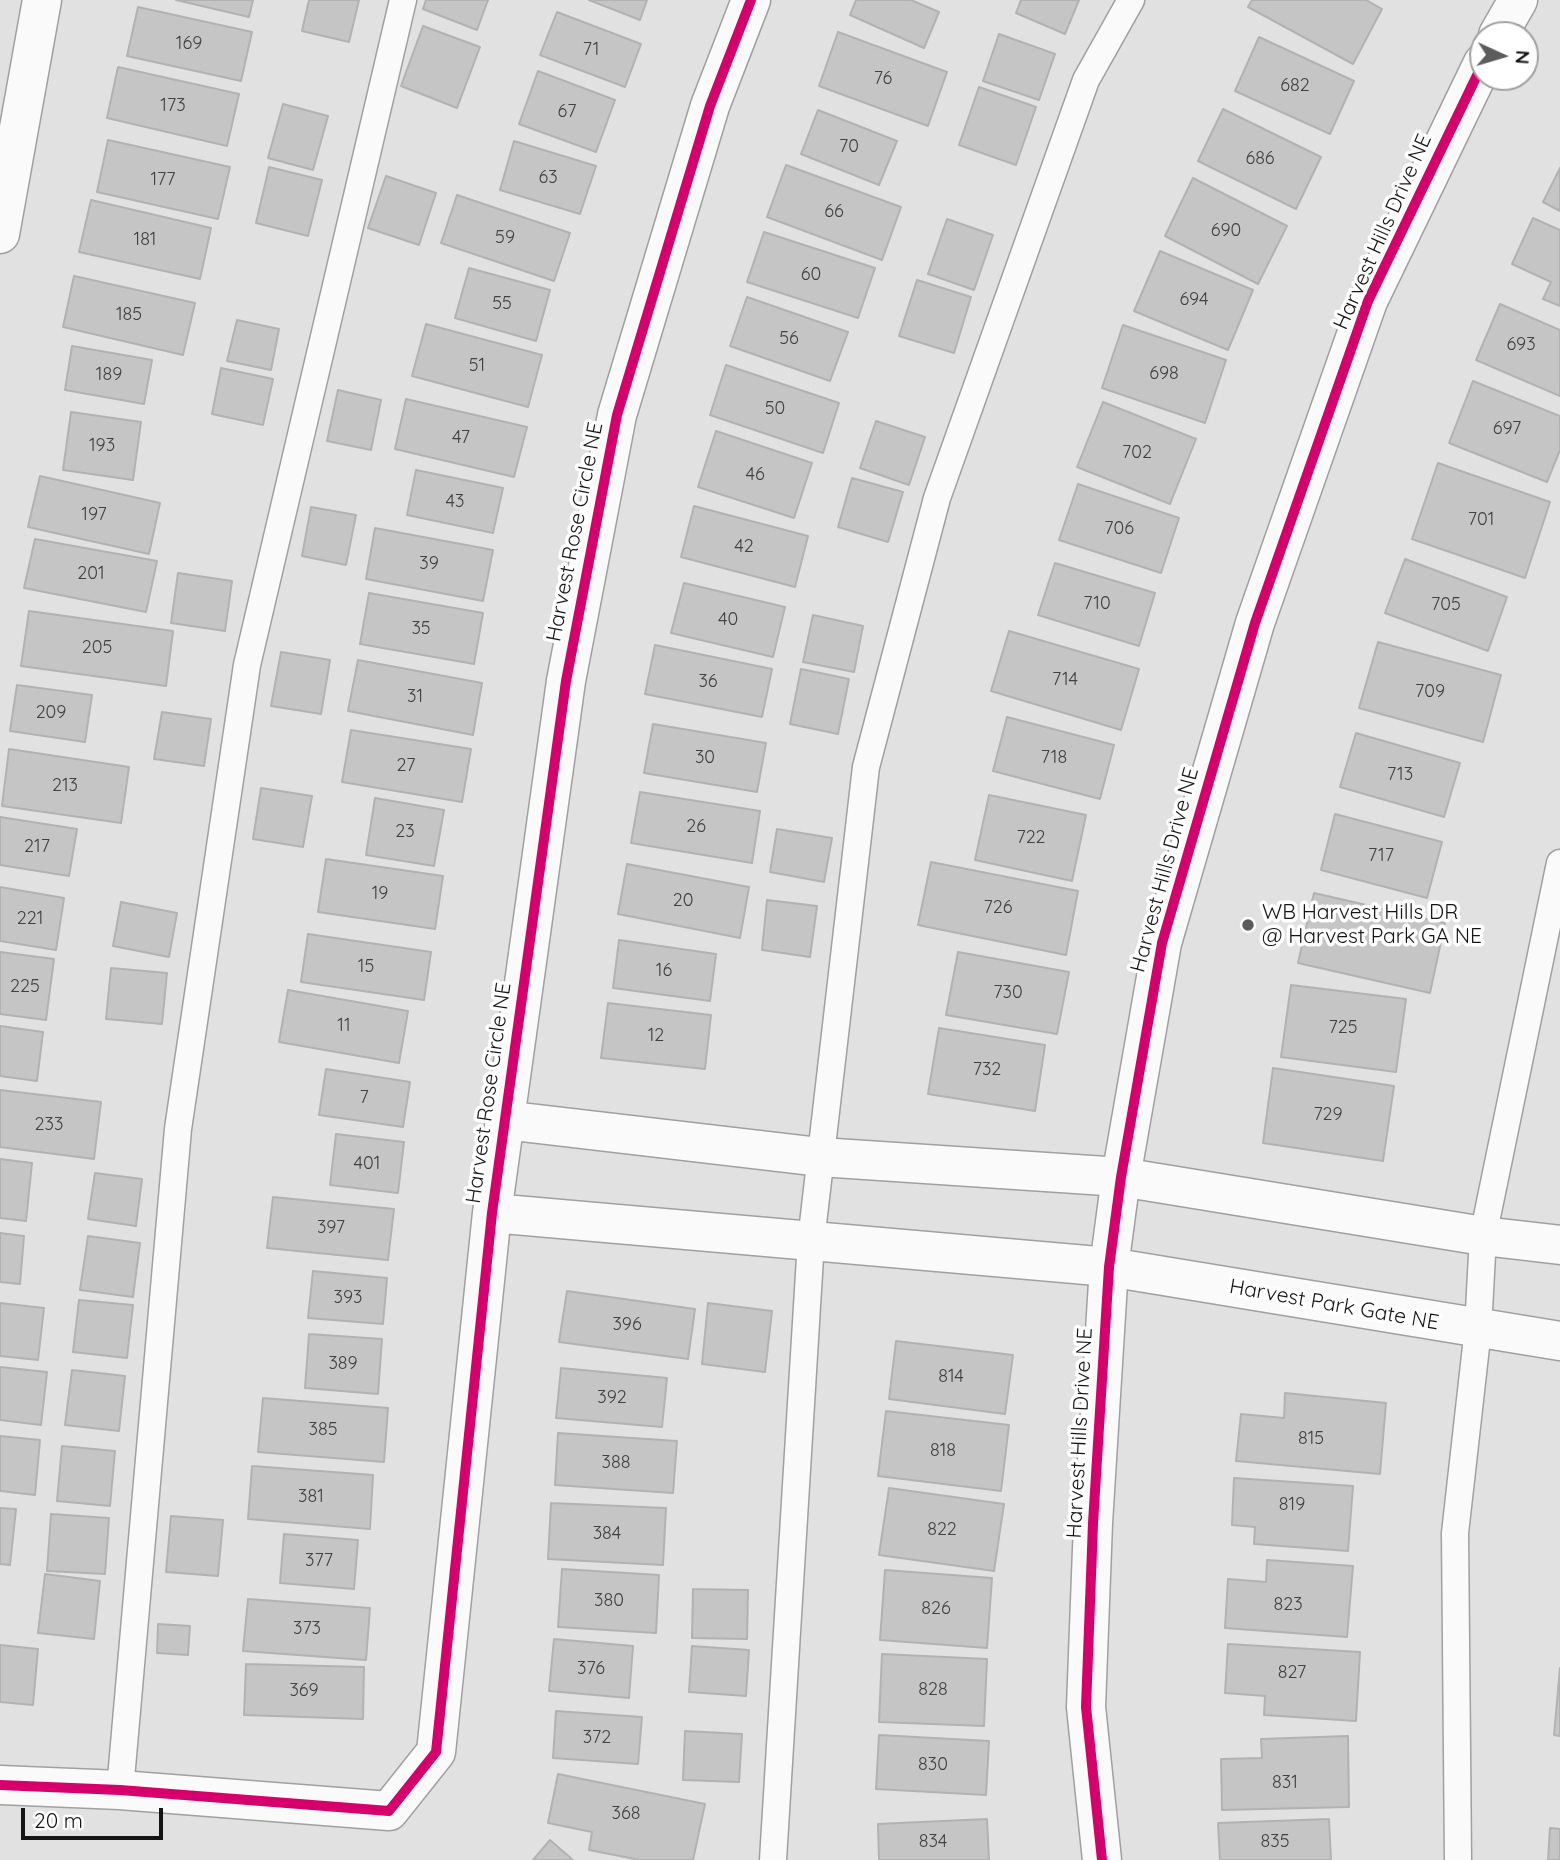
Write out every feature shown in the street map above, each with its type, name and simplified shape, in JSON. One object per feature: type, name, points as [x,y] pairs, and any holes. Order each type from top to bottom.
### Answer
[{"type":"street","points":[[0,234],[42,0]]},
{"type":"street","name":"Harvest Rose Circle NE","points":[[0,1785],[120,1790],[389,1811],[436,1752],[492,1213],[566,681],[617,415],[710,106],[751,0]]},
{"type":"street","points":[[1506,21],[1518,0]]},
{"type":"street","name":"Harvest Hills Drive NE","points":[[1102,1860],[1086,1707],[1093,1523],[1109,1267],[1121,1177],[1162,943],[1255,623],[1368,301],[1469,91]]},
{"type":"street","name":"Harvest Rose Circle NE","points":[[504,1120],[820,1157],[1121,1177]]},
{"type":"street","points":[[1121,1177],[1483,1236],[1560,1245]]},
{"type":"street","name":"Harvest Rose Circle NE","points":[[492,1213],[1109,1267]]},
{"type":"street","name":"Harvest Park Gate NE","points":[[1109,1267],[1560,1341]]},
{"type":"lane","points":[[120,1790],[178,1129],[247,665],[403,0]]},
{"type":"lane","points":[[773,1860],[811,1241],[866,767],[937,498],[1086,80],[1130,0]]},
{"type":"lane","points":[[1458,1860],[1455,1533],[1478,1329],[1483,1236],[1560,863]]},
{"type":"building","points":[[176,0],[253,0],[249,17]]},
{"type":"building","points":[[309,0],[359,0],[349,42],[302,31]]},
{"type":"building","points":[[426,0],[488,0],[477,30],[423,9]]},
{"type":"building","points":[[589,0],[647,0],[640,20]]},
{"type":"building","points":[[856,0],[911,0],[939,12],[924,48],[850,15]]},
{"type":"building","points":[[1021,0],[1079,0],[1065,34],[1016,13]]},
{"type":"building","points":[[1252,0],[1366,0],[1382,9],[1353,64],[1248,7]]},
{"type":"building","points":[[138,7],[252,32],[241,81],[127,56]]},
{"type":"building","points":[[557,12],[641,44],[625,87],[540,55]]},
{"type":"building","points":[[423,26],[480,47],[457,108],[401,86]]},
{"type":"building","points":[[838,32],[947,72],[928,126],[819,86]]},
{"type":"building","points":[[999,34],[1055,54],[1039,100],[983,81]]},
{"type":"building","points":[[1259,37],[1354,81],[1330,134],[1235,91]]},
{"type":"building","points":[[118,67],[239,94],[227,146],[107,118]]},
{"type":"building","points":[[538,71],[615,100],[596,152],[519,124]]},
{"type":"building","points":[[979,87],[1036,107],[1016,165],[959,145]]},
{"type":"building","points":[[283,104],[328,116],[313,170],[268,158]]},
{"type":"building","points":[[1223,109],[1321,157],[1296,209],[1198,161]]},
{"type":"building","points":[[818,110],[897,141],[879,185],[801,154]]},
{"type":"building","points":[[108,140],[230,167],[218,219],[97,192]]},
{"type":"building","points":[[514,141],[596,166],[580,214],[500,190]]},
{"type":"building","points":[[786,165],[901,207],[882,260],[767,217]]},
{"type":"building","points":[[269,167],[322,180],[308,236],[256,223]]},
{"type":"building","points":[[1560,168],[1560,211],[1543,202]]},
{"type":"building","points":[[386,176],[436,193],[419,245],[368,228]]},
{"type":"building","points":[[1193,178],[1287,226],[1258,284],[1165,236]]},
{"type":"building","points":[[457,195],[570,233],[554,281],[441,243]]},
{"type":"building","points":[[91,200],[211,228],[200,279],[79,252]]},
{"type":"building","points":[[1533,218],[1560,230],[1560,306],[1543,299],[1551,282],[1512,264]]},
{"type":"building","points":[[947,219],[993,235],[974,290],[928,274]]},
{"type":"building","points":[[764,232],[875,268],[858,318],[747,282]]},
{"type":"building","points":[[1160,251],[1253,290],[1228,350],[1134,311]]},
{"type":"building","points":[[469,268],[550,290],[536,341],[455,318]]},
{"type":"building","points":[[74,276],[195,303],[183,355],[63,327]]},
{"type":"building","points":[[917,280],[971,297],[954,353],[899,336]]},
{"type":"building","points":[[747,297],[848,332],[830,381],[730,346]]},
{"type":"building","points":[[1500,304],[1560,330],[1560,396],[1476,360]]},
{"type":"building","points":[[237,320],[279,329],[271,370],[227,361]]},
{"type":"building","points":[[426,324],[542,355],[528,407],[412,376]]},
{"type":"building","points":[[1123,325],[1226,360],[1205,423],[1102,388]]},
{"type":"building","points":[[72,346],[152,360],[144,404],[65,390]]},
{"type":"building","points":[[726,365],[839,403],[823,453],[710,415]]},
{"type":"building","points":[[221,368],[273,379],[263,425],[212,414]]},
{"type":"building","points":[[1473,381],[1560,416],[1560,450],[1547,482],[1449,443]]},
{"type":"building","points":[[338,390],[381,400],[371,450],[327,441]]},
{"type":"building","points":[[406,399],[527,427],[514,477],[395,449]]},
{"type":"building","points":[[1103,402],[1196,439],[1170,504],[1077,467]]},
{"type":"building","points":[[71,412],[141,422],[133,480],[63,470]]},
{"type":"building","points":[[876,421],[925,437],[909,485],[860,468]]},
{"type":"building","points":[[716,431],[812,463],[794,518],[698,487]]},
{"type":"building","points":[[1438,463],[1550,502],[1525,578],[1412,539]]},
{"type":"building","points":[[416,470],[503,488],[493,533],[407,515]]},
{"type":"building","points":[[40,476],[160,503],[149,554],[28,527]]},
{"type":"building","points":[[852,478],[903,492],[888,542],[838,527]]},
{"type":"building","points":[[1078,484],[1179,518],[1161,573],[1059,540]]},
{"type":"building","points":[[694,506],[808,536],[795,587],[681,557]]},
{"type":"building","points":[[311,507],[356,515],[346,565],[302,556]]},
{"type":"building","points":[[375,528],[493,550],[483,601],[366,579]]},
{"type":"building","points":[[35,539],[157,561],[146,612],[24,588]]},
{"type":"building","points":[[1405,559],[1507,597],[1488,651],[1385,613]]},
{"type":"building","points":[[1055,563],[1155,593],[1139,646],[1038,615]]},
{"type":"building","points":[[178,573],[232,581],[225,631],[171,623]]},
{"type":"building","points":[[684,583],[785,607],[773,657],[671,633]]},
{"type":"building","points":[[369,593],[483,613],[474,664],[360,644]]},
{"type":"building","points":[[29,611],[173,631],[166,686],[21,666]]},
{"type":"building","points":[[813,615],[863,626],[854,672],[803,662]]},
{"type":"building","points":[[1009,631],[1139,669],[1121,730],[991,691]]},
{"type":"building","points":[[1378,642],[1501,675],[1483,742],[1359,708]]},
{"type":"building","points":[[655,645],[772,669],[762,717],[645,694]]},
{"type":"building","points":[[281,652],[330,660],[321,714],[271,706]]},
{"type":"building","points":[[358,660],[482,683],[473,735],[348,711]]},
{"type":"building","points":[[801,669],[849,679],[838,734],[790,724]]},
{"type":"building","points":[[17,685],[92,695],[85,742],[10,731]]},
{"type":"building","points":[[162,712],[211,719],[204,766],[154,759]]},
{"type":"building","points":[[1007,717],[1114,745],[1100,799],[993,771]]},
{"type":"building","points":[[653,724],[766,743],[757,792],[644,773]]},
{"type":"building","points":[[351,730],[471,749],[462,802],[342,782]]},
{"type":"building","points":[[1356,733],[1460,763],[1444,817],[1340,787]]},
{"type":"building","points":[[9,749],[129,767],[121,823],[2,806]]},
{"type":"building","points":[[261,788],[312,796],[303,847],[253,839]]},
{"type":"building","points":[[640,792],[760,811],[752,863],[631,843]]},
{"type":"building","points":[[989,795],[1086,815],[1072,881],[975,860]]},
{"type":"building","points":[[375,798],[444,810],[434,866],[366,855]]},
{"type":"building","points":[[1335,814],[1442,842],[1427,898],[1321,870]]},
{"type":"building","points":[[0,817],[77,829],[69,876],[0,865]]},
{"type":"building","points":[[777,829],[832,838],[824,882],[770,872]]},
{"type":"building","points":[[326,859],[443,876],[435,929],[318,912]]},
{"type":"building","points":[[931,862],[1078,891],[1066,955],[918,925]]},
{"type":"building","points":[[627,864],[749,887],[740,938],[618,914]]},
{"type":"building","points":[[0,887],[64,898],[56,950],[0,941]]},
{"type":"building","points":[[1314,893],[1445,923],[1430,993],[1298,963]]},
{"type":"building","points":[[767,900],[817,906],[810,957],[762,950]]},
{"type":"building","points":[[121,902],[177,913],[169,957],[113,946]]},
{"type":"building","points":[[308,934],[431,952],[424,1000],[301,982]]},
{"type":"building","points":[[619,940],[716,954],[710,1001],[613,988]]},
{"type":"building","points":[[0,952],[54,959],[46,1020],[0,1014]]},
{"type":"building","points":[[958,952],[1069,972],[1057,1034],[946,1015]]},
{"type":"building","points":[[111,968],[167,973],[162,1024],[106,1019]]},
{"type":"building","points":[[1291,985],[1406,999],[1396,1072],[1281,1057]]},
{"type":"building","points":[[288,990],[408,1011],[399,1063],[279,1042]]},
{"type":"building","points":[[608,1003],[711,1015],[705,1069],[601,1058]]},
{"type":"building","points":[[0,1026],[43,1032],[37,1081],[0,1076]]},
{"type":"building","points":[[939,1028],[1045,1045],[1035,1111],[928,1094]]},
{"type":"building","points":[[1273,1068],[1394,1086],[1383,1161],[1263,1143]]},
{"type":"building","points":[[326,1069],[410,1082],[403,1127],[319,1115]]},
{"type":"building","points":[[0,1090],[101,1102],[94,1159],[0,1147]]},
{"type":"building","points":[[336,1134],[404,1142],[398,1193],[330,1185]]},
{"type":"building","points":[[0,1159],[32,1163],[26,1221],[0,1218]]},
{"type":"building","points":[[95,1173],[142,1179],[136,1226],[88,1219]]},
{"type":"building","points":[[273,1197],[394,1209],[388,1260],[267,1248]]},
{"type":"building","points":[[0,1233],[24,1236],[20,1284],[0,1282]]},
{"type":"building","points":[[88,1236],[140,1243],[133,1297],[80,1290]]},
{"type":"building","points":[[313,1271],[387,1278],[383,1324],[308,1318]]},
{"type":"building","points":[[567,1291],[695,1309],[688,1359],[559,1342]]},
{"type":"building","points":[[79,1300],[133,1305],[127,1358],[73,1352]]},
{"type":"building","points":[[0,1303],[44,1308],[38,1360],[0,1356]]},
{"type":"building","points":[[708,1303],[772,1311],[765,1372],[702,1364]]},
{"type":"building","points":[[309,1334],[382,1339],[378,1394],[305,1388]]},
{"type":"building","points":[[896,1341],[1013,1355],[1005,1414],[889,1399]]},
{"type":"building","points":[[0,1367],[47,1372],[41,1425],[0,1420]]},
{"type":"building","points":[[561,1368],[667,1378],[662,1427],[556,1418]]},
{"type":"building","points":[[72,1370],[125,1376],[119,1431],[65,1425]]},
{"type":"building","points":[[1285,1393],[1386,1403],[1380,1474],[1236,1461],[1241,1414],[1284,1418]]},
{"type":"building","points":[[263,1398],[388,1408],[384,1462],[258,1452]]},
{"type":"building","points":[[886,1411],[1009,1425],[1001,1491],[878,1476]]},
{"type":"building","points":[[558,1433],[677,1441],[673,1493],[555,1485]]},
{"type":"building","points":[[0,1436],[40,1440],[35,1495],[0,1491]]},
{"type":"building","points":[[62,1446],[115,1451],[110,1506],[57,1501]]},
{"type":"building","points":[[252,1466],[373,1475],[370,1529],[248,1519]]},
{"type":"building","points":[[1234,1478],[1353,1486],[1348,1551],[1254,1544],[1255,1527],[1232,1525]]},
{"type":"building","points":[[889,1488],[1004,1504],[994,1571],[879,1555]]},
{"type":"building","points":[[551,1503],[666,1508],[663,1565],[548,1559]]},
{"type":"building","points":[[0,1508],[16,1509],[10,1565],[0,1564]]},
{"type":"building","points":[[51,1514],[109,1518],[105,1574],[47,1571]]},
{"type":"building","points":[[171,1516],[223,1520],[218,1576],[166,1572]]},
{"type":"building","points":[[284,1534],[358,1540],[354,1589],[280,1583]]},
{"type":"building","points":[[1267,1560],[1353,1566],[1347,1637],[1225,1628],[1228,1579],[1266,1582]]},
{"type":"building","points":[[562,1569],[659,1575],[656,1633],[558,1627]]},
{"type":"building","points":[[885,1570],[992,1578],[987,1648],[880,1640]]},
{"type":"building","points":[[45,1574],[100,1581],[94,1639],[38,1633]]},
{"type":"building","points":[[693,1589],[748,1590],[747,1639],[692,1638]]},
{"type":"building","points":[[248,1599],[370,1608],[366,1660],[243,1651]]},
{"type":"building","points":[[158,1624],[190,1626],[188,1655],[157,1653]]},
{"type":"building","points":[[554,1639],[633,1646],[629,1698],[549,1691]]},
{"type":"building","points":[[1228,1644],[1360,1652],[1356,1721],[1264,1715],[1265,1696],[1225,1693]]},
{"type":"building","points":[[0,1645],[38,1649],[33,1705],[0,1702]]},
{"type":"building","points":[[692,1646],[749,1650],[746,1696],[689,1692]]},
{"type":"building","points":[[882,1654],[987,1659],[984,1726],[879,1722]]},
{"type":"building","points":[[246,1664],[364,1667],[363,1719],[244,1715]]},
{"type":"building","points":[[1560,1668],[1560,1736],[1554,1735]]},
{"type":"building","points":[[556,1711],[642,1717],[638,1764],[553,1758]]},
{"type":"building","points":[[685,1731],[742,1734],[739,1782],[683,1780]]},
{"type":"building","points":[[879,1735],[989,1741],[986,1795],[876,1789]]},
{"type":"building","points":[[1348,1736],[1349,1807],[1222,1810],[1221,1759],[1262,1758],[1261,1739]]},
{"type":"building","points":[[558,1774],[705,1804],[693,1860],[640,1860],[589,1850],[592,1832],[548,1823]]},
{"type":"building","points":[[987,1819],[989,1860],[879,1860],[878,1824]]},
{"type":"building","points":[[1329,1819],[1331,1860],[1220,1860],[1218,1823]]},
{"type":"building","points":[[1550,1828],[1560,1829],[1560,1860],[1548,1860]]},
{"type":"building","points":[[550,1840],[573,1860],[533,1860]]},
{"type":"cycle path","points":[[0,1785],[120,1790],[389,1811],[436,1752],[492,1213],[566,681],[617,415],[710,106],[751,0]]},
{"type":"cycle path","points":[[1102,1860],[1086,1707],[1093,1523],[1109,1267],[1121,1177],[1162,943],[1255,623],[1368,301],[1469,91]]},
{"type":"place","name":"WB Harvest Hills DR @ Harvest Park GA NE","points":[[1248,925]]}]
